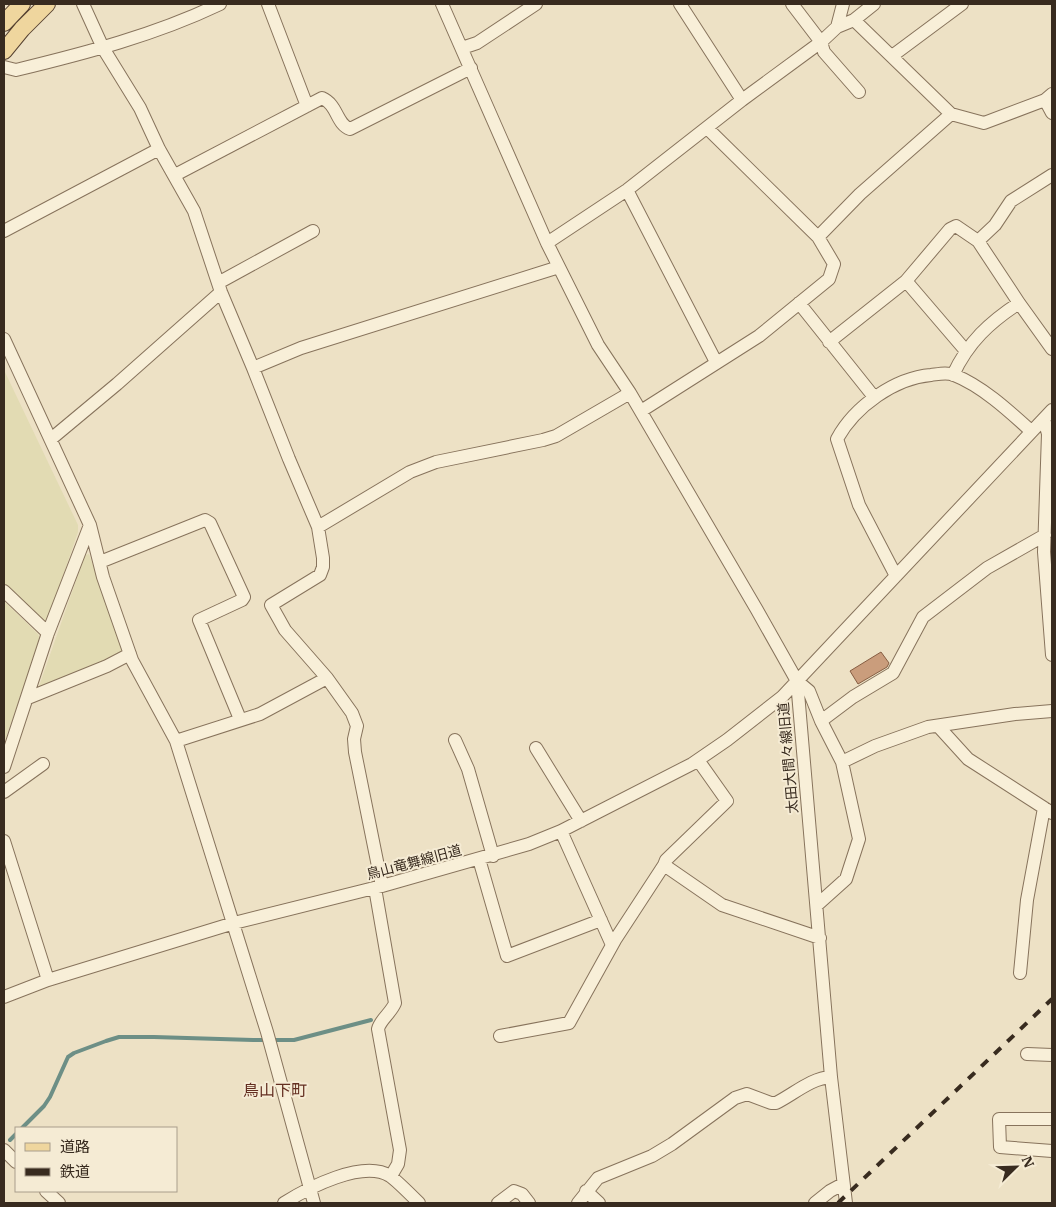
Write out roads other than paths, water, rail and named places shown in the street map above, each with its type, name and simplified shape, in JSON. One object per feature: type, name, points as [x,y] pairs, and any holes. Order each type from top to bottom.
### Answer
[{"type":"main road","points":[[4,23],[22,4]]},
{"type":"main road","points":[[4,52],[22,29],[48,4]]},
{"type":"street","points":[[83,4],[103,48],[140,108],[159,149],[194,210],[219,287],[288,459],[318,527],[323,558],[323,567],[320,575],[271,605],[285,630],[327,678],[352,713],[357,726],[354,739],[355,752],[379,887],[395,1004],[389,1014],[379,1024],[378,1029],[400,1150],[398,1164],[391,1176]]},
{"type":"street","points":[[4,66],[16,70],[103,48],[187,20],[220,4]]},
{"type":"street","points":[[268,4],[307,106]]},
{"type":"street","points":[[442,4],[547,243],[598,345],[630,393],[797,682],[809,691],[821,721],[842,762],[859,839],[846,879],[817,905]]},
{"type":"street","points":[[462,48],[476,43],[536,4]]},
{"type":"street","points":[[680,4],[742,100]]},
{"type":"street","points":[[792,4],[821,42],[824,52],[859,92]]},
{"type":"street","points":[[837,27],[843,4]]},
{"type":"street","points":[[547,243],[627,190],[742,100],[821,42],[837,27],[854,20],[874,4]]},
{"type":"street","points":[[892,56],[962,4]]},
{"type":"street","points":[[854,20],[951,114],[984,123],[1048,97],[1052,113]]},
{"type":"street","points":[[175,175],[322,98],[330,101],[344,127],[350,129],[471,68]]},
{"type":"street","points":[[818,237],[860,194],[951,114]]},
{"type":"street","points":[[640,411],[759,336],[829,279],[834,264],[818,237],[707,128]]},
{"type":"street","points":[[4,232],[159,149]]},
{"type":"street","points":[[978,241],[994,225],[1011,202],[1052,175]]},
{"type":"street","points":[[627,190],[716,362]]},
{"type":"street","points":[[829,342],[906,281],[950,229],[956,226],[978,241],[1052,349]]},
{"type":"street","points":[[51,439],[124,378],[219,287],[313,231]]},
{"type":"street","points":[[253,368],[310,345],[559,267]]},
{"type":"street","points":[[906,281],[966,351]]},
{"type":"street","points":[[799,303],[874,397]]},
{"type":"street","points":[[958,377],[966,351],[991,322],[1019,303]]},
{"type":"street","points":[[4,339],[90,524],[119,626],[130,654],[176,741],[267,1032],[314,1203]]},
{"type":"street","points":[[896,576],[859,505],[837,439],[842,430],[874,397],[910,378],[946,374],[958,377],[991,397],[1031,431]]},
{"type":"street","points":[[318,527],[410,472],[436,462],[556,436],[630,393]]},
{"type":"street","points":[[797,682],[1048,415]]},
{"type":"street","points":[[1048,415],[1045,535],[1048,552],[1052,655]]},
{"type":"street","points":[[100,562],[205,520],[210,523],[244,596],[242,600],[199,620],[240,719]]},
{"type":"street","points":[[4,767],[48,633],[90,524]]},
{"type":"street","points":[[821,721],[853,697],[893,672],[923,617],[987,568],[1045,535]]},
{"type":"street","points":[[4,591],[48,633]]},
{"type":"street","points":[[28,698],[130,654]]},
{"type":"street","points":[[176,741],[260,714],[327,678]]},
{"type":"street","name":"鳥山竜舞線旧道","points":[[4,997],[48,980],[234,923],[379,887],[529,844],[561,831],[698,760],[782,697],[797,682]]},
{"type":"street","name":"太田大間々線旧道","points":[[797,682],[831,1077],[846,1203]]},
{"type":"street","points":[[842,762],[876,746],[928,727],[1015,714],[1052,711]]},
{"type":"street","points":[[938,726],[968,758],[1048,810],[1027,900],[1020,973]]},
{"type":"street","points":[[454,740],[468,770],[492,856]]},
{"type":"street","points":[[536,748],[581,821]]},
{"type":"street","points":[[500,1036],[569,1023],[612,945],[666,860],[727,801],[698,760]]},
{"type":"street","points":[[4,792],[43,764]]},
{"type":"street","points":[[561,831],[612,945]]},
{"type":"street","points":[[4,841],[48,980]]},
{"type":"street","points":[[479,859],[507,956],[601,920]]},
{"type":"street","points":[[664,865],[722,904],[820,938]]},
{"type":"street","points":[[1027,1054],[1052,1055]]},
{"type":"street","points":[[578,1203],[598,1178],[652,1156],[672,1144],[735,1098],[747,1094],[776,1103],[813,1082],[831,1077]]},
{"type":"street","points":[[1052,1118],[999,1118],[1000,1147],[1052,1151]]},
{"type":"street","points":[[4,1150],[15,1161]]},
{"type":"street","points":[[284,1203],[309,1188],[362,1171],[374,1171],[391,1176],[419,1203]]},
{"type":"street","points":[[815,1203],[830,1191],[843,1184]]},
{"type":"street","points":[[498,1203],[514,1191],[519,1191],[529,1203]]},
{"type":"street","points":[[586,1191],[599,1203]]},
{"type":"street","points":[[47,1192],[59,1203]]},
{"type":"waterway","points":[[23,1127],[44,1106],[50,1097],[68,1057],[74,1053],[119,1037],[294,1040],[371,1020]]},
{"type":"waterway","points":[[10,1140],[15,1135]]},
{"type":"railway","points":[[838,1203],[1052,999]]},
{"type":"district","name":"鳥山下町","points":[[275,1090]]}]
